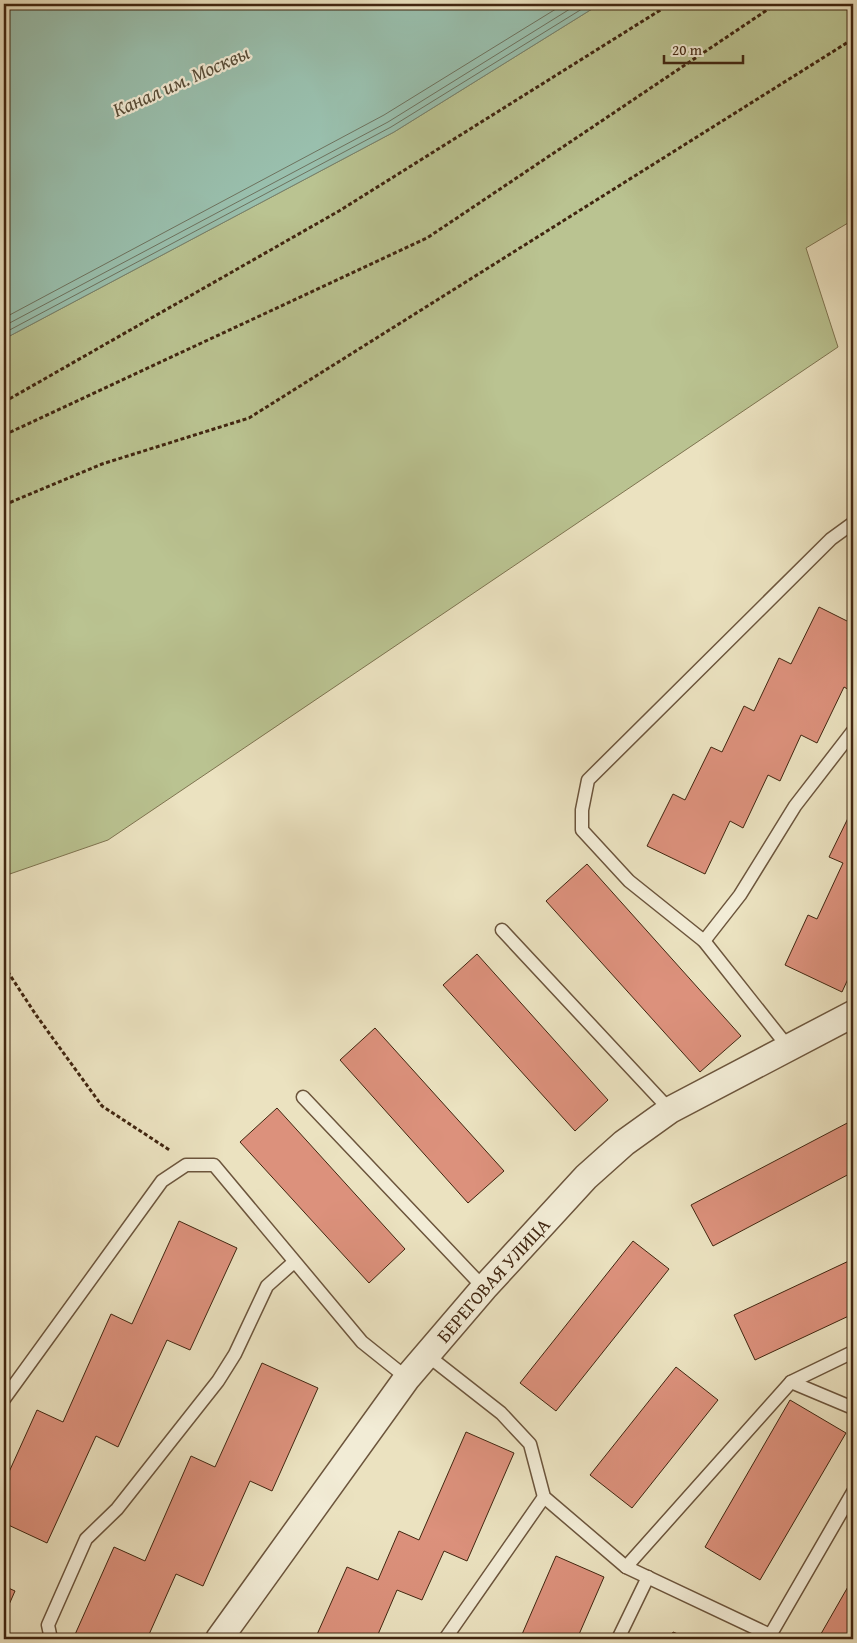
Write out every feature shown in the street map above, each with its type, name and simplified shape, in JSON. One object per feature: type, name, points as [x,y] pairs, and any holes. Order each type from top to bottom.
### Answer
[{"type":"street","name":"БЕРЕГОВАЯ УЛИЦА","points":[[219,1639],[407,1378],[484,1288],[586,1177],[624,1143],[670,1110],[853,1014]]},
{"type":"lane","points":[[788,1048],[704,941],[629,881],[582,830],[582,810],[588,780],[831,539],[853,523]]},
{"type":"lane","points":[[704,941],[740,895],[795,806],[853,731]]},
{"type":"lane","points":[[502,930],[670,1110]]},
{"type":"lane","points":[[303,1097],[484,1288]]},
{"type":"lane","points":[[4,1399],[162,1181],[186,1165],[214,1165],[362,1342],[407,1378]]},
{"type":"lane","points":[[51,1639],[48,1625],[86,1539],[116,1509],[218,1381],[235,1354],[267,1286],[294,1262]]},
{"type":"lane","points":[[626,1567],[791,1382],[853,1352]]},
{"type":"lane","points":[[427,1355],[501,1413],[530,1444],[544,1497],[626,1567],[769,1637],[853,1492]]},
{"type":"lane","points":[[791,1382],[853,1408]]},
{"type":"lane","points":[[445,1639],[544,1497]]},
{"type":"lane","points":[[618,1639],[648,1577]]},
{"type":"path","points":[[4,402],[339,211],[670,4]]},
{"type":"path","points":[[4,435],[427,238],[776,4]]},
{"type":"path","points":[[4,505],[102,464],[249,418],[853,39]]},
{"type":"path","points":[[4,966],[36,1015],[102,1106],[167,1148],[186,1165]]},
{"type":"shaded area","points":[[600,4],[853,4],[853,220],[806,248],[838,347],[108,840],[4,876],[4,339],[394,132]]},
{"type":"water","name":"Канал им. Москвы","points":[[4,4],[600,4],[394,132],[4,339]]},
{"type":"building","points":[[819,607],[853,624],[853,692],[844,687],[817,743],[801,735],[780,781],[768,775],[743,828],[730,821],[705,874],[647,846],[673,794],[685,800],[711,747],[722,752],[744,706],[754,711],[779,658],[791,664]]},
{"type":"building","points":[[850,814],[853,815],[853,968],[842,992],[785,965],[808,915],[817,919],[843,863],[829,857]]},
{"type":"building","points":[[587,864],[741,1036],[700,1072],[546,901]]},
{"type":"building","points":[[477,954],[608,1100],[575,1131],[443,985]]},
{"type":"building","points":[[375,1028],[504,1171],[468,1203],[340,1060]]},
{"type":"building","points":[[277,1108],[405,1249],[369,1283],[240,1142]]},
{"type":"building","points":[[853,1120],[853,1172],[713,1246],[691,1205]]},
{"type":"building","points":[[179,1221],[237,1248],[190,1350],[167,1340],[118,1447],[96,1436],[47,1543],[4,1523],[4,1483],[37,1410],[63,1422],[111,1314],[132,1324]]},
{"type":"building","points":[[633,1241],[669,1269],[556,1411],[520,1383]]},
{"type":"building","points":[[853,1259],[853,1314],[755,1360],[734,1315]]},
{"type":"building","points":[[262,1363],[318,1388],[272,1491],[250,1481],[203,1586],[176,1574],[147,1639],[73,1639],[114,1547],[145,1561],[191,1456],[215,1467]]},
{"type":"building","points":[[676,1367],[718,1400],[632,1508],[590,1475]]},
{"type":"building","points":[[790,1400],[846,1433],[760,1580],[705,1547]]},
{"type":"building","points":[[466,1432],[514,1453],[467,1561],[444,1551],[422,1600],[397,1590],[376,1639],[315,1639],[347,1567],[378,1580],[399,1531],[419,1540]]},
{"type":"building","points":[[556,1556],[604,1577],[577,1639],[520,1639]]},
{"type":"building","points":[[853,1578],[853,1639],[818,1639]]},
{"type":"building","points":[[4,1586],[15,1591],[4,1616]]},
{"type":"building","points":[[673,1632],[690,1639],[670,1639]]}]
